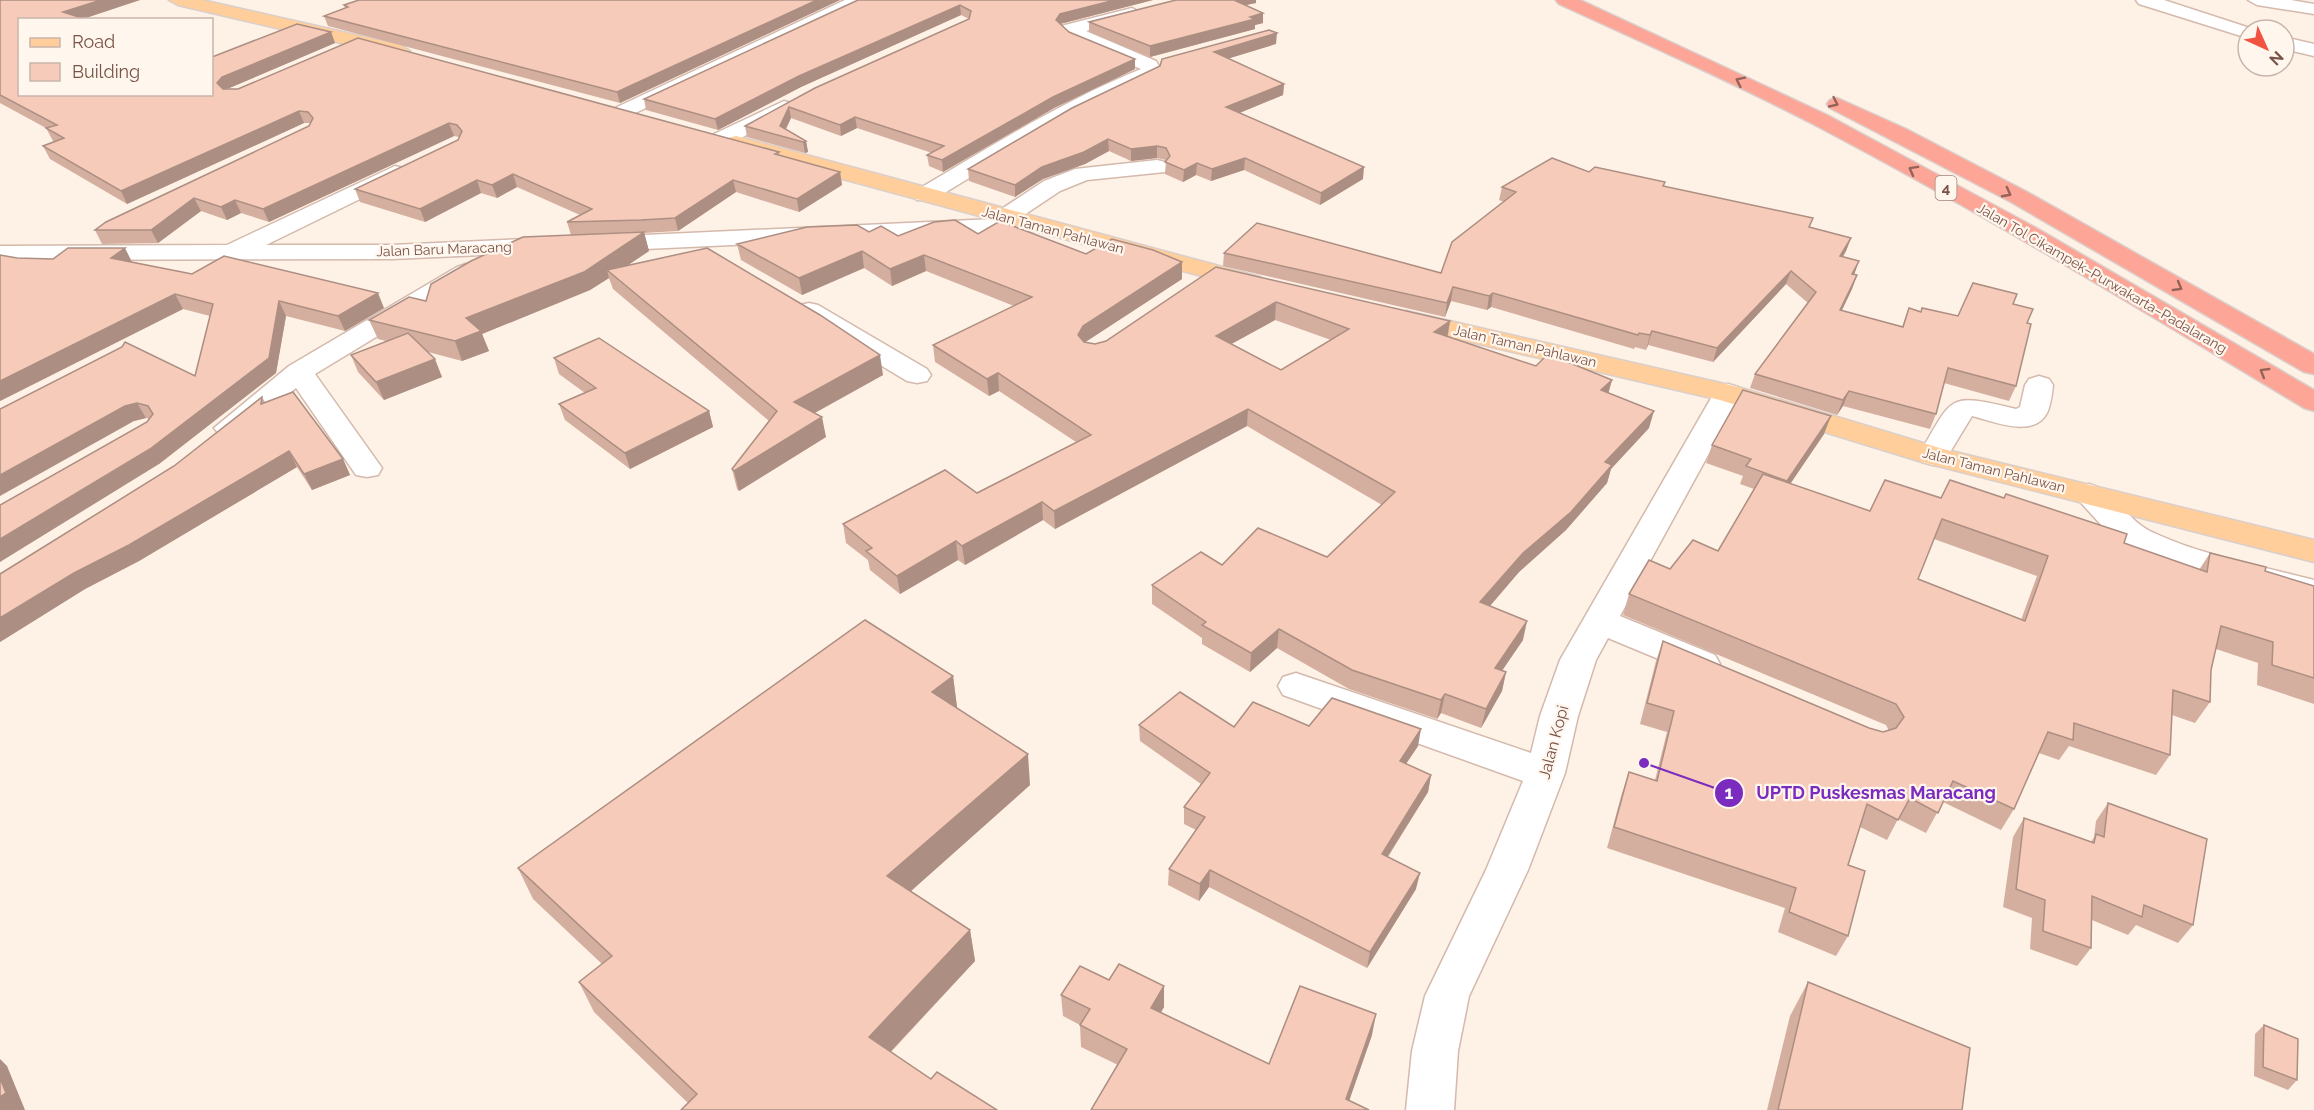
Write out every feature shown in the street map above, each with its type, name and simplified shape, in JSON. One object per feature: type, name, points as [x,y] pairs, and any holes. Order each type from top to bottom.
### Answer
[{"type":"highway","name":"Jalan Tol Cikampek–Purwakarta–Padalarang","points":[[1565,0],[1677,50],[1855,137],[2108,279],[2314,402]]},
{"type":"highway","name":"Jalan Tol Cikampek–Purwakarta–Padalarang","points":[[1609,0],[1707,42],[1890,129],[2150,270],[2314,366]]},
{"type":"main road","points":[[178,0],[418,56]]},
{"type":"main road","points":[[613,108],[657,121]]},
{"type":"main road","name":"Jalan Taman Pahlawan","points":[[711,136],[1210,273],[1277,288]]},
{"type":"main road","name":"Jalan Taman Pahlawan","points":[[1388,314],[1728,393],[1934,456],[2314,551]]},
{"type":"street","points":[[613,108],[739,55],[860,0]]},
{"type":"street","points":[[2145,0],[2236,28]]},
{"type":"street","points":[[2257,0],[2314,9]]},
{"type":"street","points":[[1148,9],[1068,30],[1149,65],[1171,59]]},
{"type":"street","points":[[332,53],[361,41]]},
{"type":"street","points":[[2296,46],[2314,50]]},
{"type":"street","points":[[925,195],[1050,120],[1106,90],[1152,71],[1149,65]]},
{"type":"street","points":[[711,136],[800,99]]},
{"type":"street","points":[[229,253],[410,165]]},
{"type":"street","points":[[1005,217],[1052,186],[1083,174],[1157,167]]},
{"type":"street","points":[[930,230],[954,203]]},
{"type":"street","name":"Jalan Baru Maracang","points":[[0,253],[392,252],[505,246],[699,241],[1032,224]]},
{"type":"street","points":[[55,254],[95,231]]},
{"type":"street","points":[[699,241],[729,266]]},
{"type":"street","points":[[211,443],[299,372],[489,260],[505,246]]},
{"type":"street","points":[[1185,290],[1210,273]]},
{"type":"street","points":[[789,300],[917,375]]},
{"type":"street","points":[[299,372],[367,468]]},
{"type":"street","points":[[1934,456],[1958,413],[1964,408],[1971,407],[2020,419],[2034,411],[2039,386]]},
{"type":"street","name":"Jalan Kopi","points":[[1430,1110],[1435,1051],[1447,996],[1507,870],[1546,773],[1569,683],[1600,621],[1728,393]]},
{"type":"street","points":[[2090,494],[2124,531],[2150,544],[2314,591]]},
{"type":"street","points":[[1600,621],[1731,676]]},
{"type":"street","points":[[1296,686],[1546,773]]},
{"type":"building","points":[[0,0],[101,0],[63,12],[82,18],[18,18],[18,96],[213,96],[213,57],[297,24],[331,32],[222,77],[217,83],[223,89],[238,89],[358,38],[779,152],[775,154],[840,172],[797,199],[733,180],[675,218],[641,220],[567,222],[592,209],[513,174],[492,185],[477,180],[420,209],[355,189],[458,140],[462,131],[457,125],[449,123],[263,209],[235,200],[221,207],[194,198],[151,230],[95,230],[106,222],[309,126],[313,118],[308,112],[299,111],[121,191],[43,146],[64,138],[46,128],[57,125],[0,95]]},
{"type":"building","points":[[359,0],[817,0],[617,92],[324,16]]},
{"type":"building","points":[[858,0],[1115,0],[1060,14],[1056,20],[1069,32],[1135,59],[1053,97],[942,160],[927,155],[944,146],[855,117],[840,125],[789,107],[780,126],[806,141],[803,142],[745,126],[815,88],[969,19],[971,11],[960,5],[799,76],[715,119],[644,99]]},
{"type":"building","points":[[1176,0],[1234,0],[1263,13],[1250,17],[1255,19],[1150,46],[1089,22]]},
{"type":"building","points":[[1269,30],[1277,33],[1214,52],[1284,84],[1226,107],[1364,167],[1321,193],[1245,158],[1212,169],[1197,163],[1184,170],[1165,162],[1170,156],[1166,148],[1157,146],[1131,149],[1108,139],[1084,152],[1042,167],[1015,185],[968,169],[1072,108],[1160,66],[1162,59]]},
{"type":"building","points":[[1552,158],[1589,172],[1595,167],[1665,182],[1663,186],[1813,218],[1809,227],[1851,238],[1840,256],[1859,261],[1852,274],[1857,275],[1840,310],[1903,327],[1909,308],[1921,312],[1922,308],[1958,316],[1973,283],[2017,294],[2013,304],[2033,309],[2027,323],[2031,324],[2016,386],[1948,368],[1936,414],[1849,391],[1843,400],[1755,374],[1816,292],[1791,271],[1717,348],[1652,331],[1650,335],[1639,333],[1638,335],[1493,293],[1489,296],[1453,287],[1447,303],[1224,253],[1257,223],[1441,273],[1452,242],[1516,192],[1502,187]]},
{"type":"building","points":[[955,220],[978,234],[1000,221],[1086,254],[1112,239],[1153,250],[1182,262],[1083,326],[1078,335],[1084,342],[1095,344],[1106,341],[1216,267],[1450,321],[1434,332],[1536,366],[1548,354],[1612,380],[1601,390],[1654,411],[1605,462],[1612,465],[1571,512],[1523,553],[1480,602],[1527,621],[1495,668],[1506,672],[1486,709],[1445,694],[1441,700],[1352,670],[1279,629],[1251,653],[1202,625],[1206,622],[1152,585],[1201,552],[1222,565],[1258,528],[1327,557],[1395,492],[1248,409],[1054,511],[1042,502],[962,546],[956,541],[897,576],[866,551],[872,548],[843,524],[945,470],[977,493],[1091,435],[998,373],[987,379],[933,345],[1032,297],[924,255],[890,269],[862,251],[799,278],[737,244],[807,227],[857,225],[869,232],[881,226],[898,236],[934,222]],"holes":[[[1276,302],[1349,329],[1281,370],[1216,336]]]},
{"type":"building","points":[[644,232],[584,272],[466,318],[481,331],[455,341],[369,320],[409,297],[426,301],[431,284],[471,261],[523,237]]},
{"type":"building","points":[[68,248],[125,248],[111,258],[192,274],[224,256],[378,293],[338,316],[279,301],[269,358],[150,449],[0,539],[0,505],[147,422],[153,414],[148,406],[137,403],[125,406],[0,475],[0,409],[122,347],[125,342],[195,376],[213,304],[175,294],[0,381],[0,255],[53,259]]},
{"type":"building","points":[[707,248],[820,315],[880,355],[794,402],[822,417],[734,471],[732,469],[777,411],[607,270]]},
{"type":"building","points":[[408,333],[435,359],[376,382],[351,355]]},
{"type":"building","points":[[599,338],[709,411],[625,453],[559,404],[596,388],[554,358]]},
{"type":"building","points":[[1743,390],[1831,416],[1787,481],[1746,466],[1751,459],[1712,445]]},
{"type":"building","points":[[293,392],[343,459],[304,474],[289,451],[129,545],[74,573],[0,618],[0,574],[174,466],[262,397],[261,404]]},
{"type":"building","points":[[1763,474],[1870,511],[1885,480],[1941,498],[1950,480],[2004,498],[2006,494],[2127,534],[2124,543],[2207,572],[2210,553],[2266,567],[2265,571],[2314,586],[2314,678],[2272,665],[2273,642],[2221,626],[2211,670],[2210,702],[2173,690],[2170,755],[2074,723],[2073,740],[2048,732],[2014,809],[1953,781],[1938,813],[1910,798],[1898,820],[1867,804],[1848,865],[1865,871],[1848,936],[1789,912],[1796,888],[1614,827],[1629,772],[1657,781],[1674,711],[1647,703],[1663,641],[1869,728],[1883,732],[1896,728],[1904,717],[1896,704],[1629,594],[1649,560],[1670,569],[1693,540],[1718,551]],"holes":[[[1942,519],[2048,556],[2025,621],[1918,579]]]},
{"type":"building","points":[[865,620],[953,676],[932,692],[1028,754],[887,876],[970,930],[869,1037],[931,1079],[937,1072],[997,1110],[681,1110],[697,1094],[579,982],[612,956],[518,868]]},
{"type":"building","points":[[1180,692],[1234,727],[1253,702],[1309,726],[1332,698],[1421,729],[1400,761],[1431,775],[1382,854],[1420,873],[1370,952],[1210,870],[1200,884],[1169,869],[1205,817],[1184,807],[1210,773],[1139,725]]},
{"type":"building","points":[[2108,803],[2207,839],[2193,925],[2144,905],[2142,917],[2092,896],[2091,948],[2043,931],[2045,900],[2016,889],[2024,818],[2094,843],[2096,834],[2104,837]]},
{"type":"building","points":[[1119,964],[1164,986],[1151,1008],[1269,1064],[1300,986],[1376,1014],[1346,1099],[1369,1110],[1091,1110],[1127,1049],[1080,1025],[1090,1009],[1061,995],[1080,966],[1109,980]]},
{"type":"building","points":[[1808,982],[1970,1048],[1962,1110],[1778,1110]]},
{"type":"building","points":[[2264,1025],[2298,1039],[2297,1080],[2263,1067]]},
{"type":"building","points":[[0,1078],[6,1093],[0,1097]]},
{"type":"place","name":"UPTD Puskesmas Maracang","points":[[1644,763]]}]
